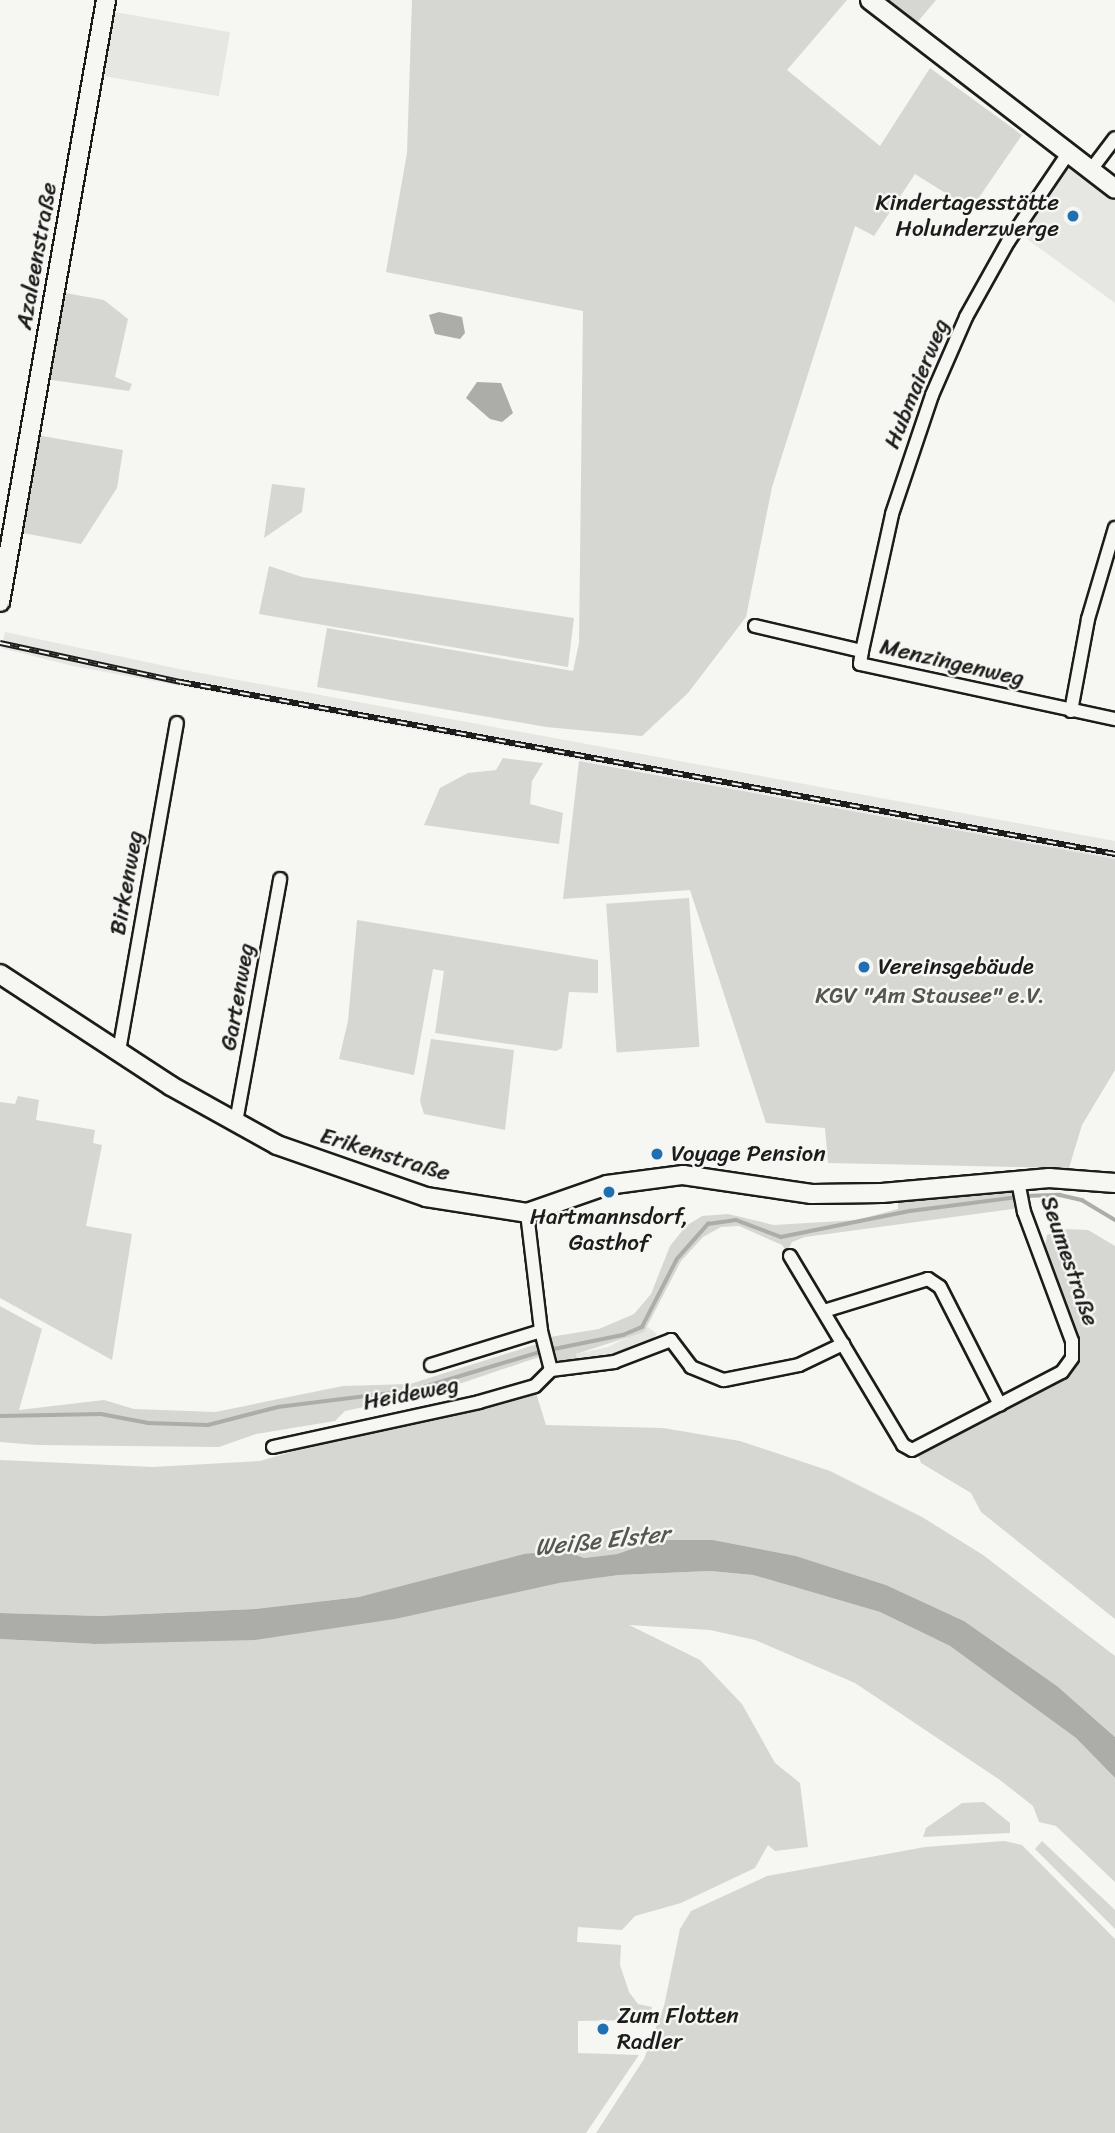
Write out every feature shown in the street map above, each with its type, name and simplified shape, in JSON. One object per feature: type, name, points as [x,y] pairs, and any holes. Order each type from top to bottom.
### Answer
[{"type":"street","name":"Azaleenstraße","points":[[0,602],[106,0]]},
{"type":"street","points":[[870,0],[1115,190]]},
{"type":"street","points":[[1090,171],[1115,138]]},
{"type":"street","name":"Hubmaierweg","points":[[862,651],[892,514],[932,395],[965,317],[1008,242],[1067,155]]},
{"type":"street","points":[[1071,711],[1088,618],[1115,528]]},
{"type":"street","name":"Menzingenweg","points":[[755,626],[862,651],[860,664],[1115,719]]},
{"type":"street","name":"Birkenweg","points":[[119,1051],[177,723]]},
{"type":"street","name":"Gartenweg","points":[[236,1122],[280,879]]},
{"type":"street","name":"Erikenstraße","points":[[0,974],[119,1051],[277,1145],[405,1191],[527,1213],[607,1185],[683,1175],[812,1194],[882,1193]]},
{"type":"street","name":"Seumestraße","points":[[882,1193],[1020,1192],[1115,1183]]},
{"type":"street","name":"Seumestraße","points":[[1000,1405],[1062,1372],[1072,1358],[1072,1341],[1020,1192]]},
{"type":"street","points":[[527,1213],[543,1337],[550,1363]]},
{"type":"street","points":[[790,1256],[904,1445],[912,1450],[1000,1405],[940,1287],[928,1279],[824,1311]]},
{"type":"street","name":"Heideweg","points":[[431,1365],[543,1337]]},
{"type":"street","name":"Heideweg","points":[[273,1447],[335,1437],[356,1426],[502,1395],[535,1386],[550,1363],[614,1362],[671,1340],[699,1373],[739,1380],[799,1365],[843,1344]]},
{"type":"shaded area","points":[[109,11],[230,32],[219,96],[98,75]]},
{"type":"shaded area","name":"Kindertagesstätte Holunderzwerge","points":[[1068,164],[1115,199],[1115,303],[1020,234]]},
{"type":"shaded area","points":[[439,312],[462,317],[465,333],[460,339],[435,334],[429,315]]},
{"type":"shaded area","points":[[477,382],[501,383],[513,413],[502,422],[490,419],[466,398]]},
{"type":"shaded area","points":[[5,632],[184,670],[1115,841],[1115,859],[73,666],[1,648]]},
{"type":"shaded area","points":[[648,1327],[657,1334],[650,1342],[578,1364],[576,1354],[608,1347]]},
{"type":"shaded area","points":[[658,1540],[713,1540],[796,1556],[886,1585],[964,1621],[1057,1686],[1115,1737],[1115,1778],[1076,1738],[950,1646],[880,1612],[753,1575],[710,1571],[619,1575],[559,1583],[395,1619],[255,1640],[95,1644],[0,1639],[0,1613],[100,1616],[255,1609],[359,1597],[524,1554],[564,1550],[584,1558],[617,1554]]},
{"type":"green space","points":[[412,0],[847,0],[787,70],[880,146],[930,68],[1022,135],[971,209],[915,174],[874,236],[855,226],[772,487],[746,617],[688,693],[642,736],[546,727],[317,687],[327,628],[573,671],[579,643],[583,311],[386,272],[407,153]]},
{"type":"green space","points":[[884,0],[936,0],[915,25]]},
{"type":"green space","points":[[60,292],[104,300],[128,319],[115,377],[132,384],[129,391],[45,379]]},
{"type":"green space","points":[[36,435],[123,450],[117,488],[81,544],[23,533]]},
{"type":"green space","points":[[272,484],[305,488],[302,512],[264,538]]},
{"type":"green space","points":[[269,566],[302,577],[574,618],[568,667],[259,614]]},
{"type":"green space","points":[[503,758],[543,763],[532,781],[530,804],[563,813],[559,844],[424,825],[440,788],[468,773],[496,770]]},
{"type":"green space","name":"KGV \"Am Stausee\" e.V.","points":[[579,761],[1115,859],[1115,1070],[1082,1125],[1069,1168],[828,1163],[825,1128],[766,1123],[690,890],[563,899]]},
{"type":"green space","points":[[689,898],[699,1047],[617,1052],[606,904]]},
{"type":"green space","points":[[357,920],[598,960],[598,993],[569,992],[562,1048],[556,1051],[435,1033],[444,971],[433,969],[414,1075],[339,1059],[348,1021]]},
{"type":"green space","points":[[431,1039],[514,1050],[505,1130],[424,1114],[420,1101]]},
{"type":"green space","points":[[18,1096],[39,1100],[36,1120],[95,1130],[93,1143],[102,1145],[86,1226],[132,1234],[112,1360],[0,1298],[0,1102],[15,1104]]},
{"type":"green space","points":[[1009,1185],[1017,1193],[1020,1208],[805,1237],[792,1242],[787,1252],[782,1245],[739,1226],[721,1227],[703,1237],[681,1261],[644,1332],[576,1354],[578,1364],[558,1362],[551,1356],[550,1337],[599,1329],[634,1314],[651,1294],[670,1246],[686,1226],[702,1216],[728,1214],[774,1225],[857,1220],[898,1209],[898,1198]]},
{"type":"green space","points":[[1062,1229],[1088,1230],[1115,1246],[1115,1619],[981,1512],[971,1493],[921,1463],[917,1452],[1072,1367],[1044,1252],[1047,1235]]},
{"type":"green space","points":[[0,1306],[42,1329],[19,1410],[104,1400],[134,1409],[215,1412],[343,1386],[410,1384],[537,1344],[542,1356],[438,1391],[345,1411],[335,1421],[256,1434],[219,1447],[37,1445],[0,1442]]},
{"type":"green space","points":[[536,1393],[546,1425],[663,1428],[740,1441],[830,1471],[922,1517],[983,1555],[1115,1656],[1115,1737],[1057,1686],[964,1621],[886,1585],[796,1556],[713,1540],[658,1540],[617,1554],[584,1558],[564,1550],[359,1597],[255,1609],[100,1616],[0,1613],[0,1460],[153,1467],[260,1461],[370,1429]]},
{"type":"green space","points":[[710,1571],[753,1575],[880,1612],[950,1646],[1076,1738],[1115,1778],[1115,1882],[1056,1826],[1039,1822],[1033,1806],[1000,1780],[855,1683],[755,1640],[710,1630],[629,1625],[700,1660],[742,1704],[775,1763],[800,1783],[808,1847],[775,1851],[768,1845],[755,1868],[681,1903],[635,1916],[622,1930],[578,1927],[577,1942],[621,1945],[620,1965],[629,1992],[638,2004],[652,2007],[649,2020],[578,2021],[578,2053],[639,2055],[586,2133],[0,2133],[0,1639],[95,1644],[619,1575]]},
{"type":"green space","points":[[984,1802],[1010,1823],[1010,1833],[923,1837],[926,1828],[962,1803]]},
{"type":"green space","points":[[1004,1841],[1022,1845],[1115,1939],[1115,2133],[596,2133],[644,2059],[664,2006],[680,1929],[691,1911],[767,1876],[925,1847]]},
{"type":"green space","points":[[1042,1841],[1115,1910],[1115,1929],[1035,1849]]},
{"type":"waterway","points":[[1025,1196],[1060,1195],[1082,1200],[1115,1220]]},
{"type":"waterway","points":[[549,1350],[623,1335],[642,1327],[677,1259],[708,1224],[736,1220],[781,1237],[910,1211],[1018,1197]]},
{"type":"waterway","points":[[0,1416],[101,1414],[148,1423],[208,1425],[278,1407],[414,1390],[543,1351]]},
{"type":"railway","points":[[0,643],[181,682],[1115,854]]},
{"type":"place","name":"Kindertagesstätte Holunderzwerge","points":[[1073,216]]},
{"type":"place","name":"Vereinsgebäude","points":[[864,967]]},
{"type":"place","name":"Voyage Pension","points":[[657,1154]]},
{"type":"place","name":"Hartmannsdorf, Gasthof","points":[[609,1192]]},
{"type":"place","name":"Zum Flotten Radler","points":[[603,2029]]},
{"type":"water label","name":"Weiße Elster","points":[[602,1541]]}]
